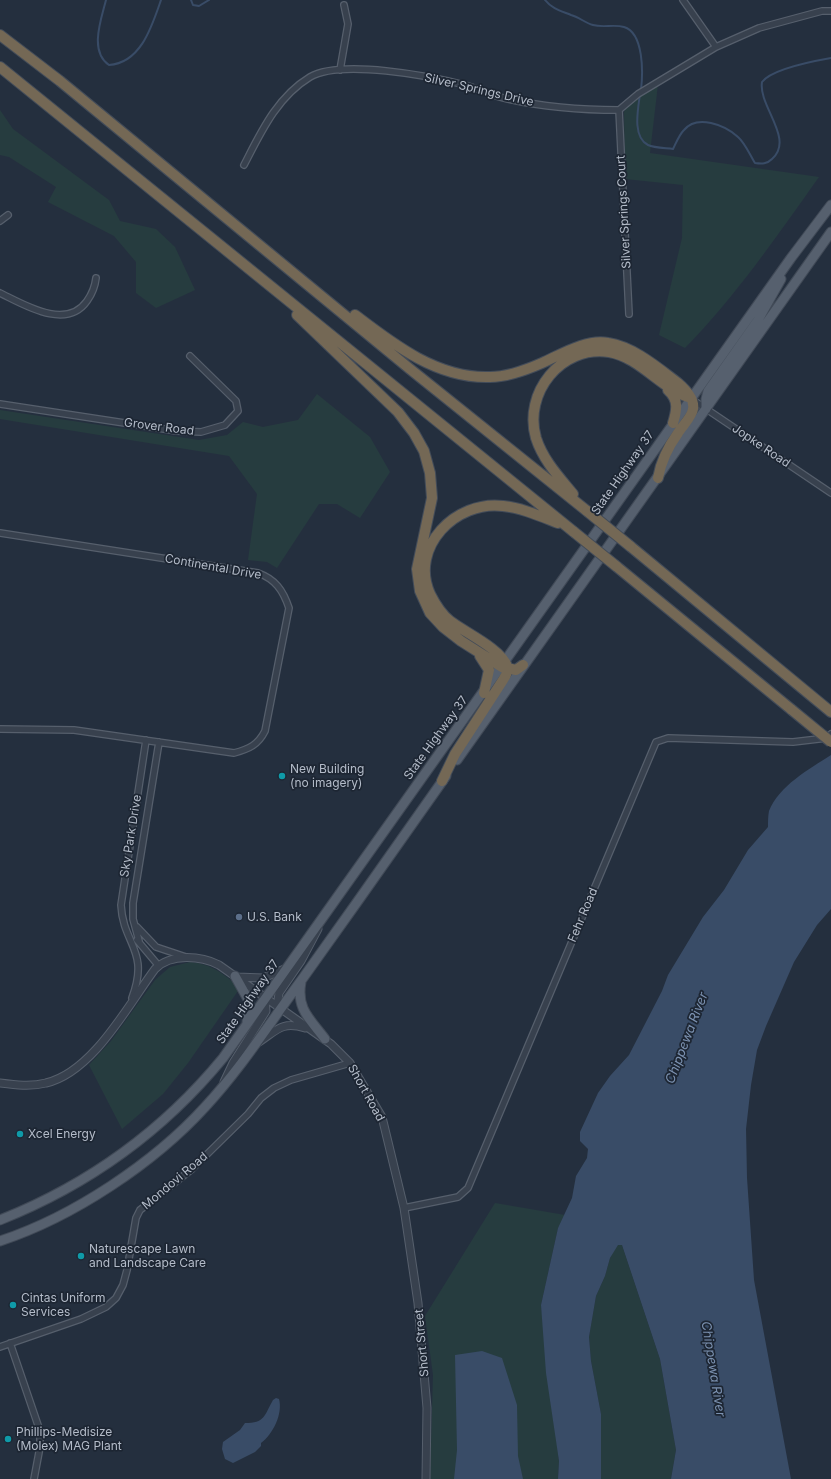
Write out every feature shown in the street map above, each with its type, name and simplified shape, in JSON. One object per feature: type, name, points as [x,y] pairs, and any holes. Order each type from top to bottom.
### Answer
[{"type":"highway","points":[[0,35],[60,81],[410,369],[630,546],[831,712]]},
{"type":"highway","points":[[0,67],[831,742]]},
{"type":"highway","points":[[276,258],[288,262],[391,342],[413,356],[442,368],[465,375],[490,377],[499,376],[529,368],[586,344],[607,342],[629,350],[678,383],[691,398],[693,412],[663,458],[658,478]]},
{"type":"highway","points":[[272,287],[274,293],[391,404],[409,425],[420,442],[428,465],[432,491],[430,511],[418,561],[419,587],[432,617],[483,658],[487,664],[489,670],[484,693]]},
{"type":"highway","points":[[585,510],[549,464],[537,440],[534,414],[540,389],[547,378],[560,366],[575,357],[600,352],[618,355],[680,394],[691,398]]},
{"type":"highway","points":[[650,374],[674,397],[677,410],[673,423]]},
{"type":"highway","points":[[442,781],[456,754],[503,680],[505,666],[492,650],[449,620],[439,609],[429,591],[426,573],[431,547],[449,521],[466,510],[478,507],[503,506],[517,508],[571,530]]},
{"type":"highway","points":[[462,641],[505,666],[516,670],[523,665]]},
{"type":"main road","name":"State Highway 37","points":[[0,1220],[59,1193],[91,1175],[132,1147],[166,1118],[205,1079],[246,1026],[443,746],[505,666],[547,600],[790,258],[831,205]]},
{"type":"main road","points":[[0,1241],[40,1225],[125,1176],[146,1160],[193,1119],[222,1086],[256,1044],[281,1009],[523,665],[658,478],[831,232]]},
{"type":"main road","points":[[706,410],[705,401],[708,391],[760,317],[781,280],[790,258]]},
{"type":"main road","points":[[235,976],[249,1001],[249,1014],[246,1026]]},
{"type":"main road","points":[[301,980],[299,993],[300,1002],[305,1012],[325,1039]]},
{"type":"street","points":[[683,0],[716,47]]},
{"type":"street","points":[[340,70],[348,24],[344,6]]},
{"type":"street","points":[[619,110],[631,98],[716,47],[759,28],[822,11],[831,11]]},
{"type":"street","name":"Silver Springs Drive","points":[[244,165],[272,113],[296,87],[311,77],[324,72],[340,70],[375,71],[445,80],[507,99],[534,104],[600,110],[619,110]]},
{"type":"street","name":"Silver Springs Court","points":[[619,110],[629,314]]},
{"type":"street","points":[[0,221],[8,215]]},
{"type":"street","points":[[0,293],[40,312],[62,314],[72,312],[84,304],[93,290],[96,278]]},
{"type":"street","name":"Grover Road","points":[[0,404],[177,431],[201,432],[225,425],[238,411],[236,401],[190,356]]},
{"type":"street","name":"Jopke Road","points":[[691,398],[706,410],[831,493]]},
{"type":"street","name":"Continental Drive","points":[[0,533],[258,572],[269,577],[278,585],[285,596],[289,608],[265,731],[259,742],[246,750],[234,753],[74,730],[0,730]]},
{"type":"street","name":"Fehr Road","points":[[404,1208],[458,1197],[468,1188],[656,742],[668,738],[793,742],[827,738],[831,734]]},
{"type":"street","name":"Sky Park Drive","points":[[132,1001],[138,979],[139,965],[136,950],[122,913],[122,898],[146,740]]},
{"type":"street","name":"Sky Park Drive","points":[[139,941],[135,925],[133,903],[159,742]]},
{"type":"street","points":[[281,1009],[278,1000],[279,993],[307,952],[328,909]]},
{"type":"street","points":[[135,925],[156,947],[189,958]]},
{"type":"street","name":"Sky Park Drive","points":[[128,931],[139,941],[158,965]]},
{"type":"street","name":"Short Road","points":[[158,965],[175,959],[189,958],[211,961],[325,1039],[350,1063],[382,1117],[404,1208]]},
{"type":"street","points":[[0,1083],[18,1086],[46,1083],[69,1074],[102,1044],[158,965]]},
{"type":"street","points":[[235,976],[248,979],[263,978],[287,968]]},
{"type":"street","points":[[222,1086],[233,1063],[266,1011],[265,999]]},
{"type":"street","points":[[256,1044],[282,1026],[296,1026],[312,1030]]},
{"type":"street","name":"Mondovi Road","points":[[0,1347],[81,1319],[106,1307],[116,1298],[123,1285],[128,1270],[136,1218],[140,1210],[192,1169],[248,1114],[261,1098],[274,1088],[291,1080],[350,1063]]},
{"type":"street","name":"Short Street","points":[[404,1208],[414,1275],[423,1357],[427,1408],[426,1479]]},
{"type":"street","points":[[10,1343],[40,1431],[40,1447],[34,1479]]},
{"type":"green space","points":[[658,84],[650,153],[819,177],[739,287],[685,348],[659,335],[682,238],[683,185],[625,179],[624,112],[629,103]]},
{"type":"green space","points":[[0,110],[13,129],[109,200],[120,221],[156,229],[175,247],[195,290],[156,308],[136,293],[136,262],[114,236],[48,202],[56,187],[9,157],[0,155]]},
{"type":"green space","points":[[317,394],[370,437],[390,472],[360,518],[337,504],[319,504],[277,568],[267,562],[248,560],[257,494],[229,456],[0,419],[0,410],[199,440],[227,435],[243,422],[263,427],[298,420]]},
{"type":"green space","points":[[190,962],[205,965],[217,970],[240,988],[188,1063],[163,1094],[122,1129],[89,1065],[111,1041],[155,980],[170,967]]},
{"type":"green space","points":[[495,1203],[565,1215],[558,1228],[541,1305],[559,1461],[558,1479],[430,1479],[433,1375],[425,1316]]},
{"type":"green space","points":[[617,1245],[622,1245],[660,1359],[676,1450],[671,1479],[601,1479],[601,1414],[591,1361],[589,1337],[596,1296],[605,1276],[610,1258]]},
{"type":"water","name":"Chippewa River","points":[[831,755],[831,909],[817,925],[794,962],[766,1026],[757,1050],[746,1129],[747,1178],[754,1280],[791,1479],[671,1479],[676,1450],[660,1359],[622,1245],[618,1245],[610,1258],[605,1276],[596,1296],[589,1337],[591,1361],[601,1414],[601,1479],[558,1479],[559,1461],[546,1373],[541,1305],[558,1228],[572,1198],[576,1176],[587,1158],[588,1149],[580,1141],[580,1132],[598,1093],[610,1076],[629,1055],[662,991],[668,975],[703,917],[724,890],[748,850],[768,827],[769,811],[774,802],[787,786],[813,766]]},
{"type":"water","points":[[482,1351],[502,1358],[517,1405],[518,1456],[523,1479],[454,1479],[457,1450],[455,1355]]},
{"type":"water","points":[[276,1398],[279,1399],[280,1411],[273,1429],[261,1443],[261,1446],[255,1452],[233,1463],[225,1459],[222,1449],[223,1442],[240,1430],[245,1423],[257,1422],[263,1418],[273,1400]]},
{"type":"waterway","points":[[106,0],[99,26],[98,44],[99,52],[109,65],[120,63],[129,58],[144,42],[154,21],[161,0]]},
{"type":"waterway","points":[[191,0],[193,5],[199,6],[209,0]]},
{"type":"waterway","points":[[545,0],[551,6],[590,24],[597,26],[620,26],[631,31],[639,45],[641,54],[641,90]]},
{"type":"waterway","points":[[640,94],[637,115],[638,129],[643,141],[648,145],[673,149],[681,134],[690,125],[703,122],[711,123],[719,125],[738,137],[755,163],[760,164],[768,162],[772,159],[778,151],[780,142],[778,132],[765,101],[762,91],[762,82],[767,77],[784,69],[804,63],[831,58]]},
{"type":"place","name":"New Building (no imagery)","points":[[282,776]]},
{"type":"place","name":"U.S. Bank","points":[[239,917]]},
{"type":"place","name":"Xcel Energy","points":[[20,1134]]},
{"type":"place","name":"Naturescape Lawn and Landscape Care","points":[[81,1256]]},
{"type":"place","name":"Cintas Uniform Services","points":[[13,1305]]},
{"type":"place","name":"Phillips-Medisize (Molex) MAG Plant","points":[[8,1439]]}]
